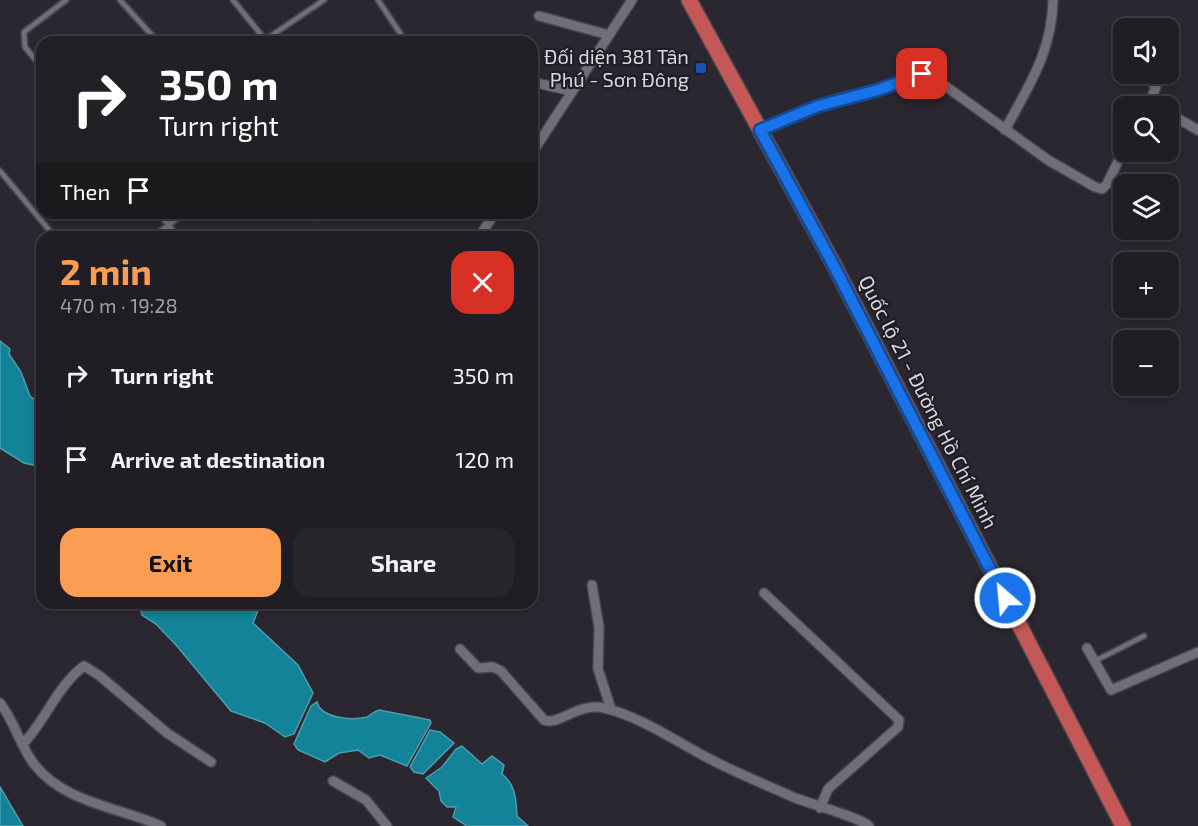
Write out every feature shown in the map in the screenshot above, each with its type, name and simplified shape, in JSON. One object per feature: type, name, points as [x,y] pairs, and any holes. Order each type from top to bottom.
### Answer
[{"type":"highway","name":"Quốc lộ 21 - Đường Hồ Chí Minh","points":[[689,0],[834,266],[1123,826]]},
{"type":"street","points":[[538,144],[632,0]]},
{"type":"street","points":[[1005,130],[1044,57],[1050,39],[1053,0]]},
{"type":"street","points":[[539,16],[609,35]]},
{"type":"street","points":[[760,130],[818,106],[878,90],[922,74],[930,75],[1005,130],[1066,171],[1095,187],[1102,189],[1107,184],[1118,162]]},
{"type":"street","points":[[538,83],[572,91]]},
{"type":"street","points":[[1179,119],[1198,130]]},
{"type":"street","points":[[592,585],[599,627],[598,669],[611,710]]},
{"type":"street","points":[[764,593],[899,720],[898,727],[828,789],[820,808]]},
{"type":"street","points":[[1087,648],[1111,690],[1198,652]]},
{"type":"street","points":[[460,649],[478,668],[493,667],[501,671],[544,720],[552,722],[580,708],[611,710],[721,765],[820,808],[861,820],[869,826]]},
{"type":"street","points":[[23,744],[37,729],[70,680],[84,666],[100,676],[167,733],[212,762]]},
{"type":"street","points":[[0,703],[40,772],[61,789],[161,826]]},
{"type":"street","points":[[333,781],[366,800],[387,826]]},
{"type":"lane","points":[[36,61],[25,47],[24,32],[66,0]]},
{"type":"lane","points":[[120,0],[153,36]]},
{"type":"lane","points":[[233,0],[262,36]]},
{"type":"lane","points":[[273,36],[324,0]]},
{"type":"lane","points":[[378,0],[402,36]]},
{"type":"lane","points":[[0,171],[36,214]]},
{"type":"lane","points":[[40,219],[50,231]]},
{"type":"lane","points":[[164,219],[173,231]]},
{"type":"lane","points":[[160,231],[176,219]]},
{"type":"lane","points":[[1095,661],[1144,636]]},
{"type":"water","points":[[0,341],[10,349],[9,354],[21,372],[30,396],[36,400],[36,466],[24,463],[0,448]]},
{"type":"water","points":[[140,609],[259,609],[253,623],[298,665],[313,693],[294,734],[285,737],[265,723],[231,711],[176,645],[156,624],[142,615]]},
{"type":"water","points":[[317,702],[324,712],[338,717],[367,717],[379,710],[430,720],[431,723],[407,766],[380,755],[369,758],[358,750],[339,753],[325,762],[298,750],[294,744],[311,706]]},
{"type":"water","points":[[430,730],[440,732],[454,743],[423,774],[414,772],[410,767]]},
{"type":"water","points":[[462,746],[482,764],[492,756],[504,765],[502,774],[513,788],[517,816],[528,826],[467,826],[453,817],[456,807],[447,807],[441,801],[439,791],[426,778],[442,767],[456,749]]},
{"type":"water","points":[[0,787],[23,826],[0,826]]},
{"type":"place","name":"Đối diện 381 Tân Phú - Sơn Đông","points":[[701,68]]},
{"type":"route","points":[[922,74],[878,90],[840,98],[760,130],[834,266],[1005,598]]}]
